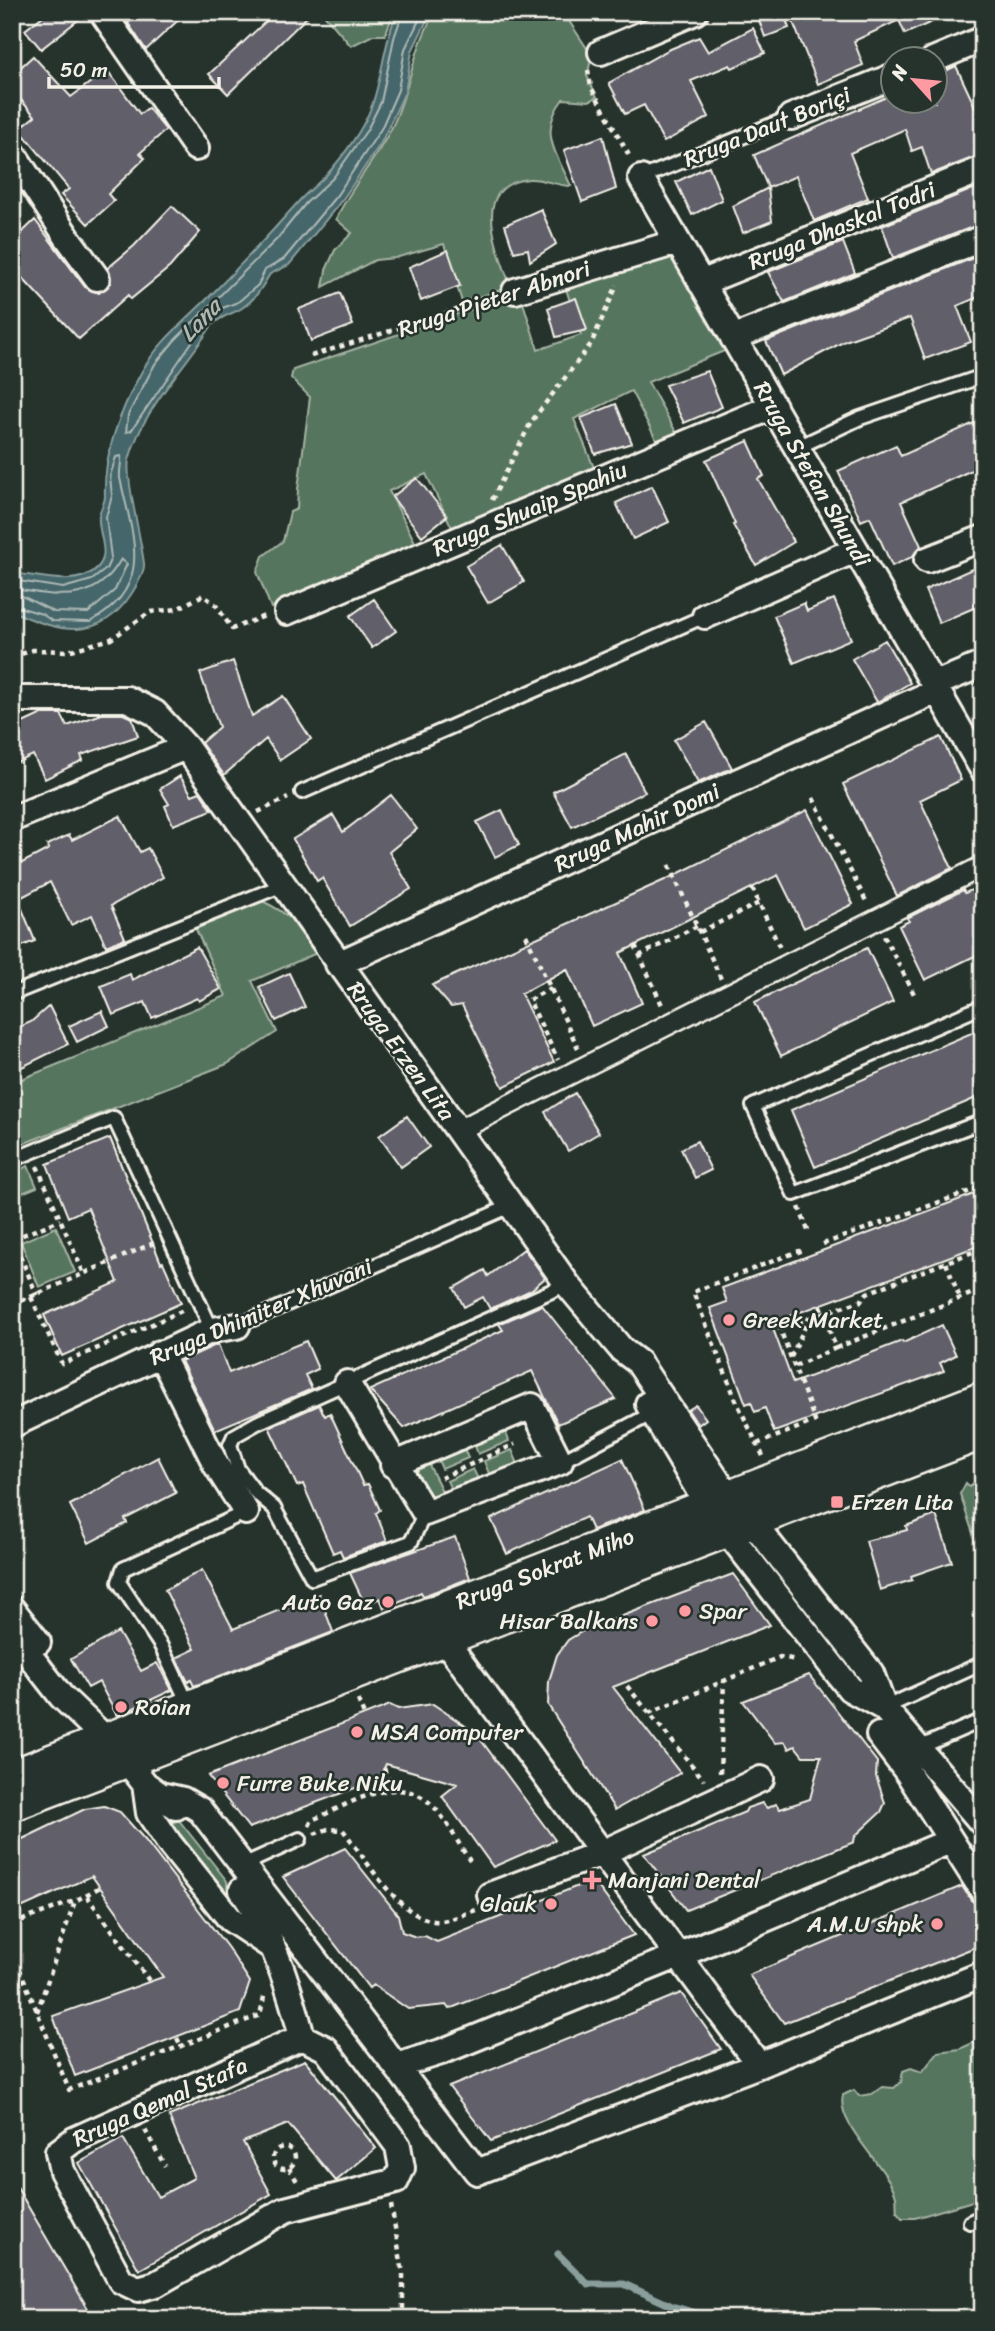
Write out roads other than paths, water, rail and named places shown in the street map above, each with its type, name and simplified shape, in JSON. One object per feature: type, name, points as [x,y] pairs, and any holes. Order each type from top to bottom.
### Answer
[{"type":"main road","name":"Rruga Sokrat Miho","points":[[126,1760],[444,1639],[983,1399]]},
{"type":"main road","name":"Rruga Sokrat Miho","points":[[126,1760],[190,1709],[728,1513],[983,1431]]},
{"type":"main road","points":[[12,1778],[126,1760]]},
{"type":"main road","points":[[12,1803],[126,1760]]},
{"type":"street","points":[[102,12],[196,148]]},
{"type":"street","points":[[601,52],[695,12]]},
{"type":"street","points":[[950,53],[983,39]]},
{"type":"street","name":"Rruga Daut Boriçi","points":[[791,117],[880,82]]},
{"type":"street","points":[[12,152],[66,237],[97,278]]},
{"type":"street","name":"Rruga Dhaskal Todri","points":[[701,283],[983,169]]},
{"type":"street","name":"Rruga Stefan Shundi","points":[[641,178],[983,770]]},
{"type":"street","points":[[733,338],[983,238]]},
{"type":"street","name":"Rruga Pjeter Abnori","points":[[515,291],[677,242]]},
{"type":"street","name":"Rruga Shuaip Spahiu","points":[[287,612],[774,406]]},
{"type":"street","points":[[927,560],[983,538]]},
{"type":"street","points":[[705,616],[855,550]]},
{"type":"street","name":"Rruga Mahir Domi","points":[[338,964],[983,664]]},
{"type":"street","name":"Rruga Erzen Lita","points":[[12,699],[127,699],[155,713],[186,747],[567,1284],[622,1350],[638,1362],[728,1513]]},
{"type":"street","points":[[12,819],[186,747]]},
{"type":"street","points":[[459,1130],[983,866]]},
{"type":"street","name":"Rruga Dhimiter Xhuvani","points":[[12,1425],[212,1329],[237,1326]]},
{"type":"street","name":"Rruga Erzen Lita","points":[[622,1350],[627,1367],[653,1413],[728,1513]]},
{"type":"street","points":[[160,1353],[216,1465],[246,1512]]},
{"type":"street","points":[[347,1383],[393,1465],[425,1513],[560,1462],[533,1406],[393,1465]]},
{"type":"street","points":[[728,1513],[850,1689],[884,1708],[950,1841],[983,1891]]},
{"type":"street","points":[[12,1609],[126,1760],[200,1810],[477,2172],[760,2065],[983,1974]]},
{"type":"street","points":[[12,1633],[61,1696],[224,1862],[261,1916],[302,2037]]},
{"type":"street","points":[[444,1639],[760,2065]]},
{"type":"street","points":[[879,1735],[907,1754],[981,1818]]},
{"type":"street","points":[[490,1895],[602,1853],[761,1779]]},
{"type":"street","points":[[397,2066],[442,2052],[950,1841]]},
{"type":"street","name":"Rruga Qemal Stafa","points":[[302,2037],[314,2040],[326,2049],[398,2146],[402,2168],[396,2181],[285,2210],[156,2284],[138,2289],[121,2281],[62,2171],[57,2157],[63,2146],[302,2037]]},
{"type":"lane","name":"Rruga Daut Boriçi","points":[[641,178],[791,117]]},
{"type":"lane","points":[[796,448],[860,418],[983,376]]},
{"type":"lane","points":[[302,792],[705,616]]},
{"type":"lane","points":[[12,994],[283,885]]},
{"type":"lane","points":[[983,1006],[753,1106],[794,1194],[983,1121]]},
{"type":"lane","points":[[12,1160],[114,1118],[212,1329]]},
{"type":"lane","name":"Rruga Dhimiter Xhuvani","points":[[237,1326],[513,1205]]},
{"type":"lane","points":[[425,1513],[411,1542],[312,1578],[274,1508],[256,1493],[239,1469],[230,1445],[234,1436],[567,1284]]},
{"type":"lane","points":[[560,1462],[653,1413]]},
{"type":"lane","points":[[190,1709],[161,1646],[120,1582],[123,1569],[246,1512]]},
{"type":"lane","points":[[879,1735],[884,1708],[983,1663]]},
{"type":"lane","points":[[907,1754],[983,1720]]},
{"type":"lane","points":[[243,1866],[300,1839]]},
{"type":"lane","points":[[970,2222],[983,2216]]},
{"type":"water","name":"Lana","points":[[397,12],[431,12],[412,51],[405,92],[381,143],[343,199],[289,265],[270,274],[247,304],[212,325],[154,406],[135,441],[128,468],[144,567],[132,593],[119,609],[92,627],[62,628],[12,611],[12,573],[57,579],[80,578],[90,574],[102,561],[104,549],[99,516],[105,499],[110,448],[127,401],[142,371],[164,341],[233,273],[350,146],[371,108]]},
{"type":"waterway","points":[[558,2254],[588,2284],[624,2284],[672,2306],[717,2319]]},
{"type":"place","name":"Greek Market","points":[[729,1320]]},
{"type":"place","name":"Erzen Lita","points":[[837,1502]]},
{"type":"place","name":"Auto Gaz","points":[[388,1602]]},
{"type":"place","name":"Spar","points":[[685,1611]]},
{"type":"place","name":"Hisar Balkans","points":[[652,1621]]},
{"type":"place","name":"Roian","points":[[121,1707]]},
{"type":"place","name":"MSA Computer","points":[[357,1732]]},
{"type":"place","name":"Furre Buke Niku","points":[[223,1783]]},
{"type":"place","name":"Manjani Dental","points":[[592,1880]]},
{"type":"place","name":"Glauk","points":[[551,1904]]},
{"type":"place","name":"A.M.U shpk","points":[[937,1924]]}]
